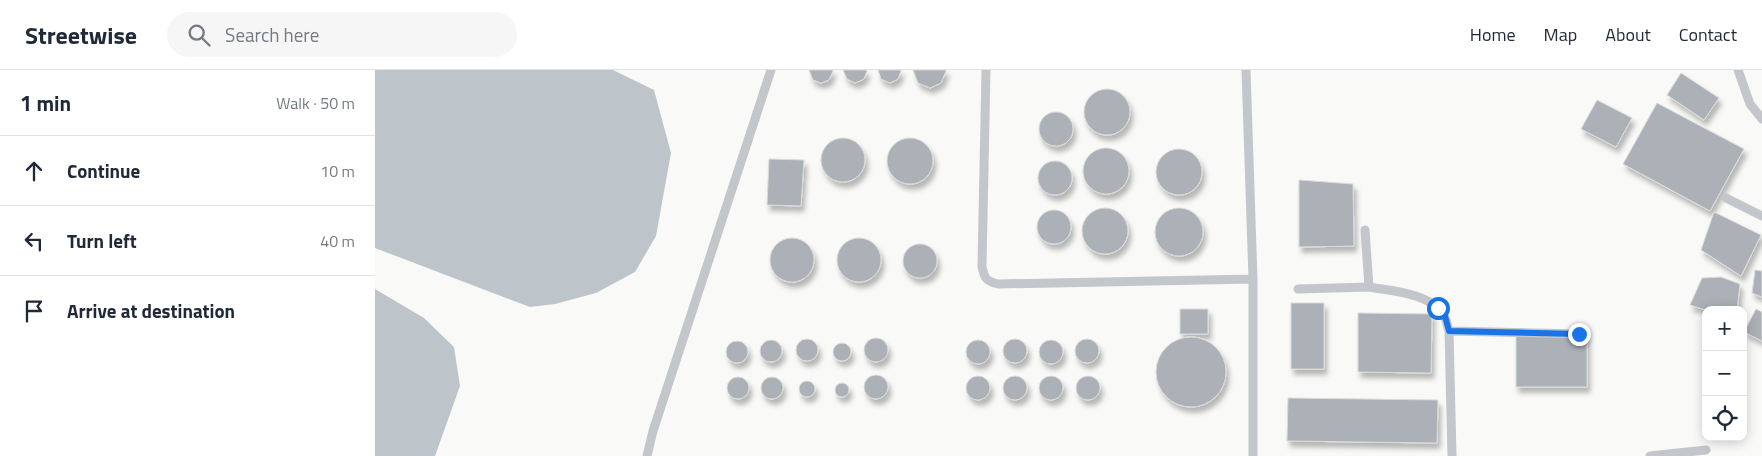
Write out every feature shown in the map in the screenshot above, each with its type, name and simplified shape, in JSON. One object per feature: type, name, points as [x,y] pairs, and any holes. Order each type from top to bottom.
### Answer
[{"type":"lane","points":[[647,456],[653,431],[771,70]]},
{"type":"lane","points":[[985,70],[982,266],[984,278],[988,282],[998,284],[1253,279]]},
{"type":"lane","points":[[1246,70],[1253,279],[1253,456]]},
{"type":"lane","points":[[1738,70],[1750,104],[1762,119]]},
{"type":"lane","points":[[1725,198],[1762,216]]},
{"type":"lane","points":[[1365,230],[1369,287]]},
{"type":"lane","points":[[1298,289],[1369,287],[1423,300],[1438,308],[1445,316],[1449,331],[1452,456]]},
{"type":"lane","points":[[1449,331],[1579,334]]},
{"type":"lane","points":[[1650,456],[1705,450]]},
{"type":"shaded area","points":[[375,70],[613,70],[654,90],[671,153],[656,236],[635,272],[596,293],[555,304],[530,307],[375,248]]},
{"type":"shaded area","points":[[375,289],[424,318],[454,347],[460,386],[435,456],[375,456]]},
{"type":"building","points":[[809,70],[833,71],[829,80],[821,83],[813,80]]},
{"type":"building","points":[[843,70],[867,71],[864,79],[855,83],[847,79]]},
{"type":"building","points":[[878,70],[901,71],[898,79],[890,83],[881,79]]},
{"type":"building","points":[[913,70],[946,71],[941,83],[930,88],[918,83]]},
{"type":"building","points":[[1681,73],[1719,98],[1704,120],[1667,95]]},
{"type":"building","points":[[1107,89],[1120,93],[1126,99],[1130,112],[1126,125],[1120,131],[1107,135],[1094,131],[1088,125],[1084,112],[1088,99],[1094,93]]},
{"type":"building","points":[[1597,100],[1632,118],[1616,147],[1581,129]]},
{"type":"building","points":[[1657,103],[1744,149],[1710,211],[1623,164]]},
{"type":"building","points":[[1056,112],[1063,113],[1068,117],[1072,122],[1072,136],[1068,141],[1063,145],[1056,146],[1049,145],[1044,141],[1040,136],[1039,129],[1040,122],[1044,117],[1049,113]]},
{"type":"building","points":[[847,138],[859,144],[864,151],[864,169],[859,176],[852,181],[839,182],[831,179],[824,172],[821,156],[824,148],[831,141]]},
{"type":"building","points":[[910,138],[923,142],[929,148],[933,161],[929,174],[923,180],[910,184],[897,180],[891,174],[887,161],[891,148],[897,142]]},
{"type":"building","points":[[1106,148],[1119,152],[1125,158],[1129,171],[1125,184],[1119,190],[1106,194],[1093,190],[1087,184],[1083,171],[1087,158],[1093,152]]},
{"type":"building","points":[[1179,149],[1192,153],[1198,159],[1202,172],[1198,185],[1192,191],[1179,195],[1166,191],[1160,185],[1156,172],[1160,159],[1166,153]]},
{"type":"building","points":[[769,159],[804,160],[801,206],[767,205]]},
{"type":"building","points":[[1055,161],[1062,162],[1067,166],[1071,171],[1071,185],[1067,190],[1062,194],[1055,195],[1048,194],[1043,190],[1039,185],[1038,178],[1039,171],[1043,166],[1048,162]]},
{"type":"building","points":[[1299,180],[1353,184],[1354,246],[1299,247]]},
{"type":"building","points":[[1105,208],[1118,212],[1124,218],[1128,231],[1124,244],[1118,250],[1105,254],[1092,250],[1086,244],[1082,231],[1086,218],[1092,212]]},
{"type":"building","points":[[1179,208],[1188,210],[1196,215],[1201,223],[1203,232],[1201,241],[1196,249],[1188,254],[1179,256],[1170,254],[1162,249],[1157,241],[1155,232],[1157,223],[1162,215],[1170,210]]},
{"type":"building","points":[[1054,210],[1061,211],[1066,215],[1070,220],[1070,234],[1066,239],[1061,243],[1054,244],[1047,243],[1042,239],[1038,234],[1037,227],[1038,220],[1042,215],[1047,211]]},
{"type":"building","points":[[1714,212],[1761,235],[1741,276],[1701,250]]},
{"type":"building","points":[[796,238],[808,244],[813,251],[813,269],[808,276],[801,281],[788,282],[780,279],[773,272],[770,256],[773,248],[780,241]]},
{"type":"building","points":[[863,238],[875,244],[880,251],[880,269],[875,276],[868,281],[855,282],[847,279],[840,272],[837,256],[840,248],[847,241]]},
{"type":"building","points":[[920,244],[932,249],[937,261],[932,273],[920,278],[908,273],[903,261],[908,249]]},
{"type":"building","points":[[1755,270],[1762,271],[1762,297],[1752,293]]},
{"type":"building","points":[[1721,277],[1740,284],[1737,306],[1702,306],[1702,309],[1690,305],[1702,278]]},
{"type":"building","points":[[1291,303],[1324,303],[1324,369],[1291,369]]},
{"type":"building","points":[[1180,309],[1208,309],[1208,334],[1180,334]]},
{"type":"building","points":[[1756,309],[1762,312],[1762,341],[1747,334],[1747,326]]},
{"type":"building","points":[[1358,313],[1432,314],[1431,373],[1358,372]]},
{"type":"building","points":[[1516,336],[1587,336],[1587,387],[1516,387]]},
{"type":"building","points":[[1191,337],[1204,340],[1216,347],[1223,359],[1226,372],[1223,385],[1216,397],[1204,404],[1191,407],[1178,404],[1166,397],[1159,385],[1156,372],[1159,359],[1166,347],[1178,340]]},
{"type":"building","points":[[876,338],[881,339],[887,345],[887,355],[881,361],[876,362],[871,361],[865,355],[864,350],[865,345],[871,339]]},
{"type":"building","points":[[803,339],[811,339],[818,346],[818,354],[811,361],[803,361],[796,354],[796,346]]},
{"type":"building","points":[[1015,339],[1020,340],[1026,346],[1026,356],[1020,362],[1015,363],[1010,362],[1004,356],[1003,351],[1004,346],[1010,340]]},
{"type":"building","points":[[1087,339],[1092,340],[1098,346],[1098,356],[1092,362],[1087,363],[1082,362],[1076,356],[1075,351],[1076,346],[1082,340]]},
{"type":"building","points":[[771,340],[779,343],[782,351],[779,359],[771,362],[763,359],[760,351],[763,343]]},
{"type":"building","points":[[978,340],[983,341],[989,347],[989,357],[983,363],[978,364],[973,363],[967,357],[966,352],[967,347],[973,341]]},
{"type":"building","points":[[1051,340],[1056,341],[1062,347],[1062,357],[1056,363],[1051,364],[1046,363],[1040,357],[1039,352],[1040,347],[1046,341]]},
{"type":"building","points":[[737,341],[745,344],[748,352],[745,360],[737,363],[729,360],[726,352],[729,344]]},
{"type":"building","points":[[842,343],[848,346],[851,352],[848,358],[842,361],[836,358],[833,352],[836,346]]},
{"type":"building","points":[[876,375],[881,376],[887,382],[887,392],[881,398],[876,399],[871,398],[865,392],[864,387],[865,382],[871,376]]},
{"type":"building","points":[[978,376],[983,377],[989,383],[989,393],[983,399],[978,400],[973,399],[967,393],[966,388],[967,383],[973,377]]},
{"type":"building","points":[[1015,376],[1020,377],[1026,383],[1026,393],[1020,399],[1015,400],[1010,399],[1004,393],[1003,388],[1004,383],[1010,377]]},
{"type":"building","points":[[1051,376],[1056,377],[1062,383],[1062,393],[1056,399],[1051,400],[1046,399],[1040,393],[1039,388],[1040,383],[1046,377]]},
{"type":"building","points":[[1088,376],[1093,377],[1099,383],[1099,393],[1093,399],[1088,400],[1083,399],[1077,393],[1076,388],[1077,383],[1083,377]]},
{"type":"building","points":[[738,377],[746,380],[749,388],[746,396],[738,399],[730,396],[727,388],[730,380]]},
{"type":"building","points":[[772,377],[780,380],[783,388],[780,396],[772,399],[764,396],[761,388],[764,380]]},
{"type":"building","points":[[807,381],[815,389],[807,397],[799,389]]},
{"type":"building","points":[[842,383],[847,385],[849,390],[847,395],[842,397],[837,395],[835,390],[837,385]]},
{"type":"building","points":[[1288,398],[1438,400],[1437,443],[1287,441]]},
{"type":"route","points":[[1438,308],[1445,316],[1449,331],[1579,334]]}]
